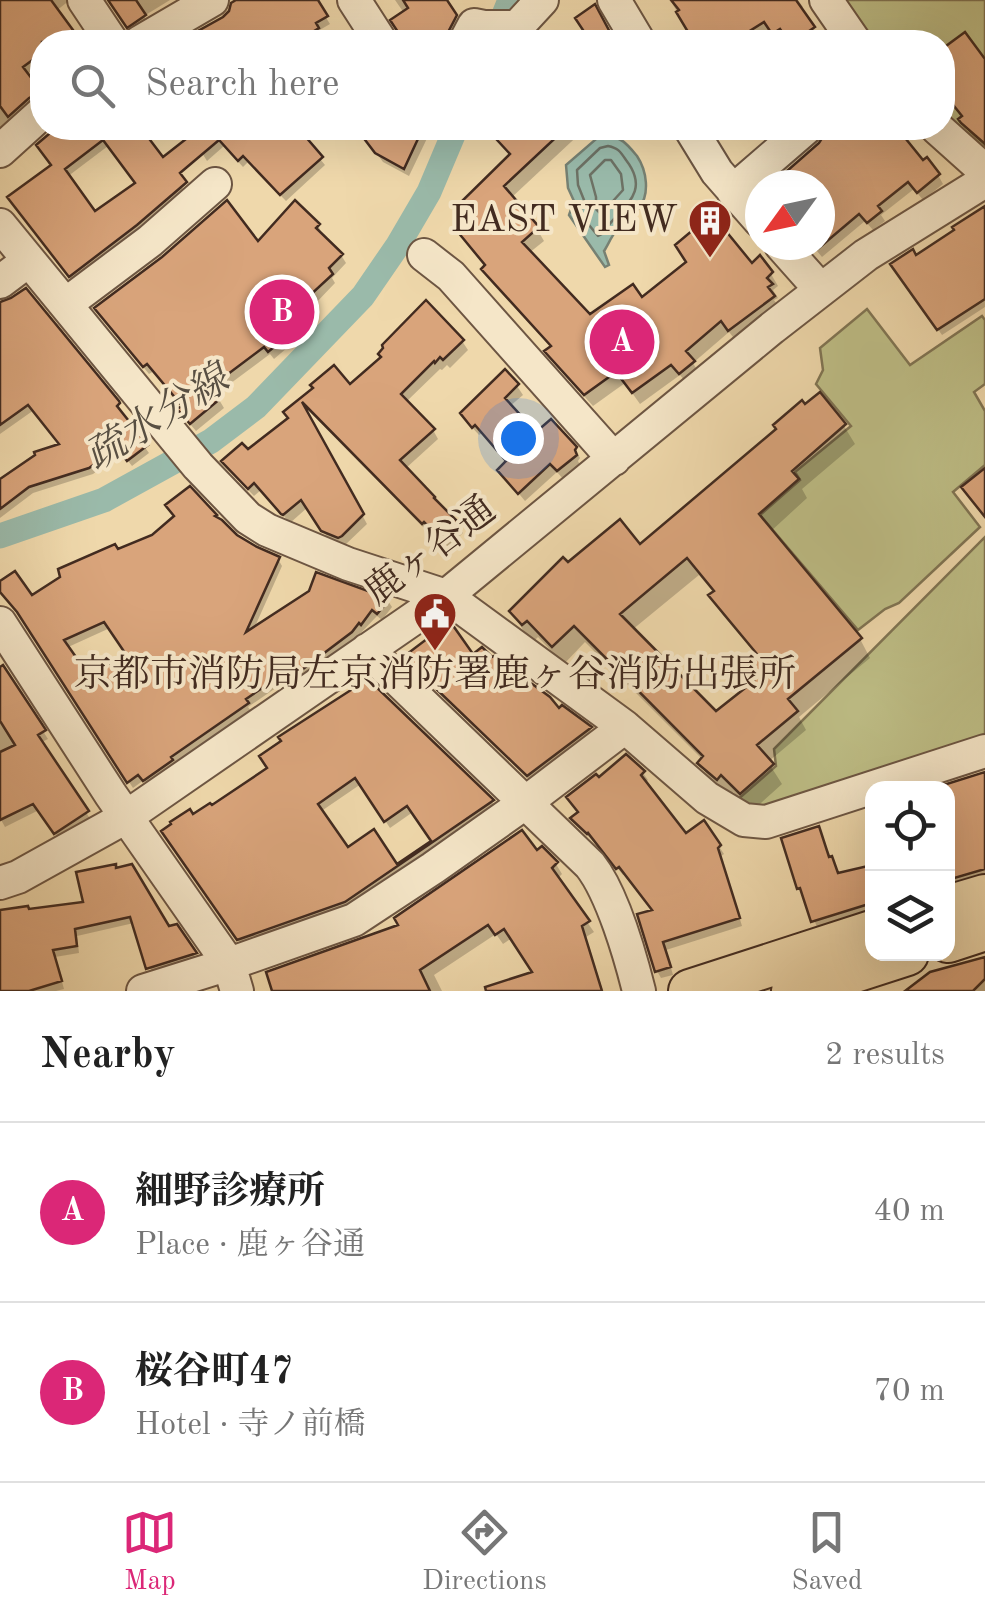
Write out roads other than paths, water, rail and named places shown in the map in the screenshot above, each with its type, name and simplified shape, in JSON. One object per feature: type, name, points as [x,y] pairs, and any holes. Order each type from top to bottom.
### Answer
[{"type":"main road","points":[[701,990],[865,934]]},
{"type":"main road","points":[[793,991],[885,961]]},
{"type":"street","points":[[84,0],[104,30]]},
{"type":"street","points":[[161,30],[212,0]]},
{"type":"street","points":[[354,0],[373,30]]},
{"type":"street","points":[[498,30],[517,27],[542,0]]},
{"type":"street","points":[[614,0],[633,30]]},
{"type":"street","points":[[826,0],[847,30]]},
{"type":"street","points":[[0,151],[30,124]]},
{"type":"street","points":[[697,140],[717,172],[745,204]]},
{"type":"street","points":[[733,190],[792,140]]},
{"type":"street","points":[[950,140],[985,172]]},
{"type":"street","name":"鹿ヶ谷通","points":[[0,884],[126,816],[446,596],[866,255],[985,180]]},
{"type":"street","points":[[66,304],[150,241],[215,184]]},
{"type":"street","points":[[0,225],[232,504],[266,530],[348,564],[446,596],[625,728],[708,798],[744,820],[766,822],[865,795]]},
{"type":"street","points":[[424,255],[451,276],[614,459]]},
{"type":"street","points":[[794,260],[821,290]]},
{"type":"street","points":[[0,282],[28,262]]},
{"type":"street","points":[[0,623],[233,978]]},
{"type":"street","points":[[367,650],[590,865],[601,879],[640,991]]},
{"type":"street","points":[[143,991],[233,978],[354,920],[625,728]]},
{"type":"street","points":[[915,781],[985,750]]},
{"type":"water","points":[[595,140],[620,140],[643,168],[646,189],[642,202],[604,251],[609,265],[605,267],[569,215],[574,201],[568,188],[566,165]]},
{"type":"waterway","name":"疏水分線","points":[[498,30],[510,0]]},
{"type":"waterway","name":"疏水分線","points":[[0,536],[104,500],[211,441],[256,407],[363,296],[429,192],[451,140]]},
{"type":"place","name":"EAST VIEW","points":[[710,259]]},
{"type":"place","name":"桜谷町47","points":[[282,312]]},
{"type":"place","name":"細野診療所","points":[[622,342]]},
{"type":"place","name":"京都市消防局左京消防署鹿ヶ谷消防出張所","points":[[435,652]]}]
